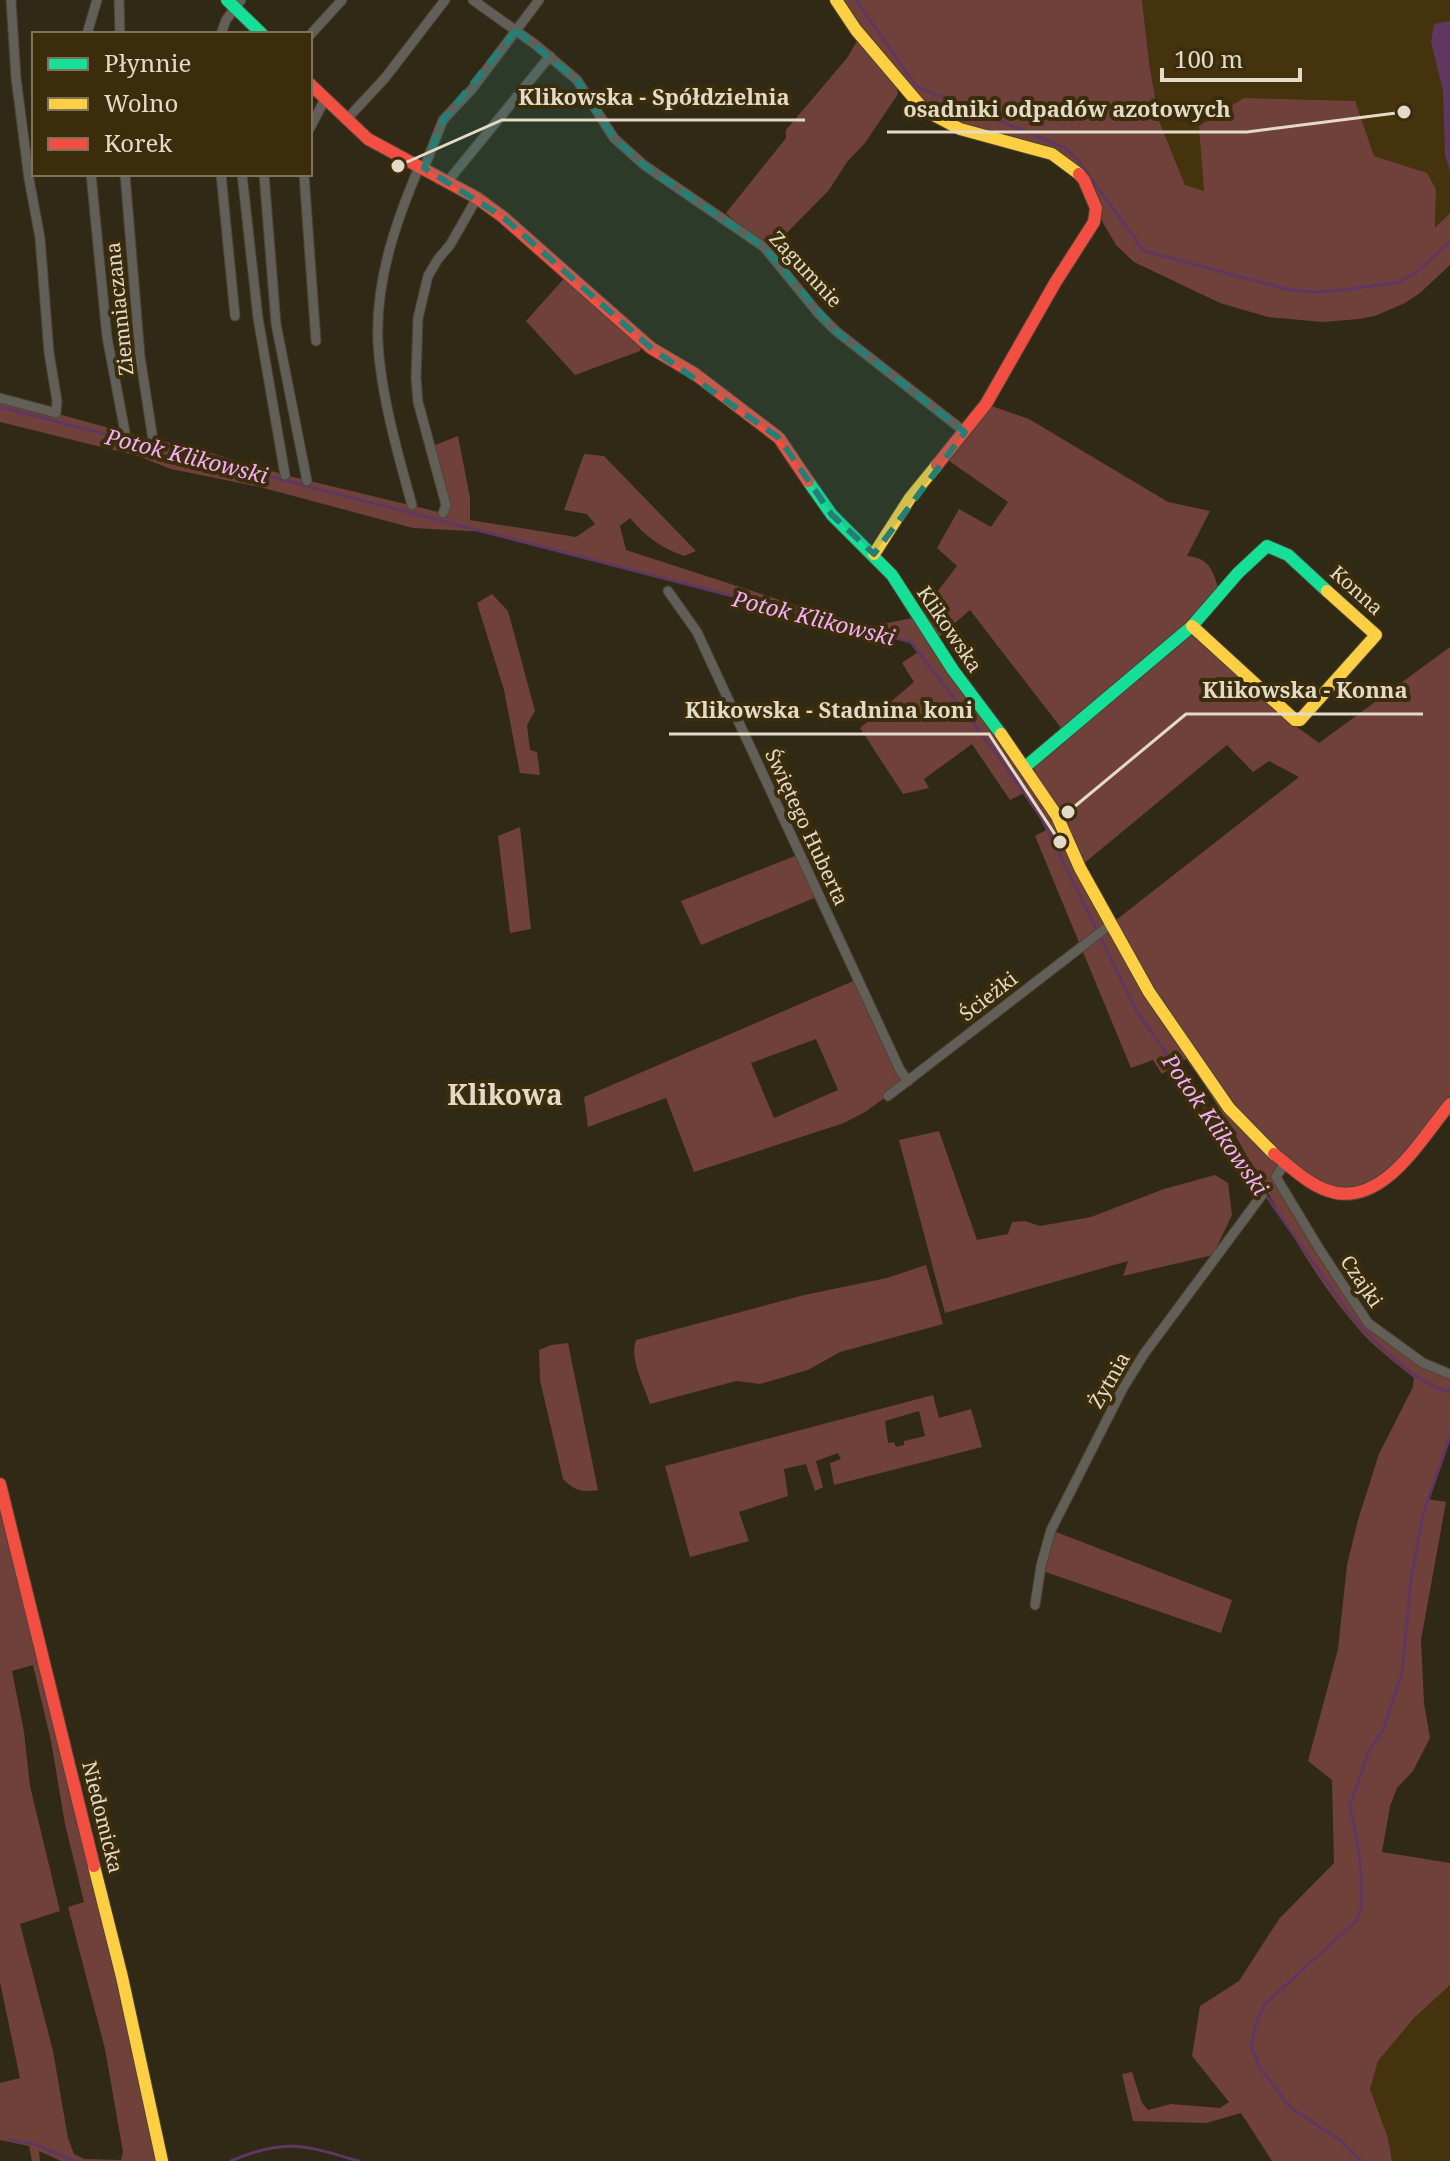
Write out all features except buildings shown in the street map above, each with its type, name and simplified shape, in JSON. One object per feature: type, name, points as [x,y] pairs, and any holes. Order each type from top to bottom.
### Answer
[{"type":"street","points":[[0,398],[56,413],[40,238],[16,78],[11,0]]},
{"type":"street","points":[[88,32],[97,0]]},
{"type":"street","points":[[119,0],[120,32]]},
{"type":"street","points":[[312,33],[342,0]]},
{"type":"street","points":[[346,120],[385,78],[445,0]]},
{"type":"street","name":"Zagumnie","points":[[473,0],[550,56],[577,80],[614,138],[644,165],[764,247],[836,331],[965,432]]},
{"type":"street","points":[[412,505],[378,346],[383,279],[397,220],[443,120],[472,89],[539,0]]},
{"type":"street","points":[[836,0],[856,30],[924,110],[960,129],[1052,154],[1071,166],[1084,180],[1096,208],[1094,222],[1062,270],[986,404],[910,498],[874,554]]},
{"type":"street","points":[[222,32],[234,2],[260,32]]},
{"type":"street","points":[[448,181],[550,56]]},
{"type":"street","name":"Klikowska","points":[[312,86],[368,139],[448,181],[503,217],[651,348],[695,374],[779,438],[832,515],[892,575],[980,709],[1025,767],[1057,816],[1107,928],[1229,1108],[1264,1146],[1313,1184],[1346,1194],[1362,1192],[1378,1185],[1397,1168],[1450,1104]]},
{"type":"street","points":[[312,124],[325,99]]},
{"type":"street","name":"Ziemniaczana","points":[[91,176],[107,337],[125,432]]},
{"type":"street","name":"Ziemniaczana","points":[[125,176],[140,356],[153,440]]},
{"type":"street","points":[[221,176],[235,316]]},
{"type":"street","points":[[242,176],[258,318],[285,475]]},
{"type":"street","points":[[264,176],[276,324],[307,481]]},
{"type":"street","points":[[304,176],[316,341]]},
{"type":"street","points":[[443,513],[446,505],[417,393],[418,318],[428,276],[477,198]]},
{"type":"street","name":"Konna","points":[[1025,767],[1192,626],[1238,573],[1267,546],[1288,555],[1376,635],[1300,720],[1295,720],[1192,626]]},
{"type":"street","name":"Świętego Huberta","points":[[668,591],[697,632],[900,1070],[908,1081]]},
{"type":"street","name":"Ścieżki","points":[[888,1096],[1107,928]]},
{"type":"street","name":"Czajki","points":[[1285,1163],[1276,1177],[1368,1323],[1423,1363],[1450,1374]]},
{"type":"street","name":"Żytnia","points":[[1035,1605],[1051,1530],[1123,1388],[1144,1354],[1262,1195]]},
{"type":"street","name":"Niedomicka","points":[[0,1484],[122,1977],[162,2161]]},
{"type":"highlighted area","points":[[516,30],[577,80],[614,138],[644,165],[764,247],[836,331],[965,432],[874,554],[832,515],[779,438],[651,348],[503,217],[424,168],[443,120]]},
{"type":"shaded area","points":[[836,0],[1142,0],[1159,121],[1185,185],[1204,191],[1199,126],[1244,98],[1355,101],[1374,156],[1427,173],[1436,189],[1435,228],[1450,213],[1450,265],[1405,303],[1375,316],[1359,319],[1323,322],[1268,317],[1220,303],[1134,262],[1116,245],[1092,197],[1071,167],[924,110]]},
{"type":"shaded area","points":[[1142,0],[1450,0],[1450,213],[1435,229],[1436,189],[1427,174],[1374,156],[1204,192],[1185,185],[1159,121]]},
{"type":"shaded area","points":[[1450,21],[1450,171],[1445,155],[1443,91],[1431,42],[1434,24]]},
{"type":"shaded area","points":[[857,41],[897,88],[898,94],[829,190],[773,247],[750,234],[726,213],[786,138],[786,130],[847,58]]},
{"type":"shaded area","points":[[568,274],[643,341],[640,351],[575,375],[526,321]]},
{"type":"shaded area","points":[[0,398],[153,440],[184,445],[285,475],[443,513],[430,447],[458,436],[470,498],[470,520],[576,537],[595,524],[587,514],[564,510],[584,454],[604,456],[696,551],[684,556],[668,549],[648,536],[630,518],[620,526],[626,550],[814,611],[872,626],[918,617],[957,566],[937,548],[959,509],[991,527],[1008,502],[945,458],[986,404],[1029,419],[1168,502],[1210,511],[1187,556],[1206,563],[1220,595],[1193,626],[1279,714],[1319,743],[1450,647],[1450,1096],[1378,1185],[1328,1191],[1286,1163],[1276,1177],[1368,1323],[1450,1375],[1450,1437],[1427,1499],[1446,1502],[1421,1640],[1424,1703],[1430,1738],[1413,1771],[1397,1788],[1390,1806],[1382,1852],[1450,1863],[1450,1985],[1414,2018],[1378,2061],[1370,2089],[1388,2138],[1392,2161],[1272,2161],[1241,2113],[1206,2123],[1133,2121],[1122,2074],[1132,2072],[1142,2103],[1148,2110],[1171,2104],[1220,2108],[1229,2102],[1192,2056],[1200,2006],[1239,1981],[1279,1919],[1334,1863],[1332,1780],[1308,1761],[1338,1649],[1347,1565],[1358,1520],[1379,1454],[1413,1387],[1414,1378],[1369,1340],[1337,1302],[1186,1059],[1162,1074],[1153,1060],[1131,1068],[1035,836],[1048,829],[1024,793],[1010,800],[972,744],[924,779],[929,788],[903,794],[860,728],[914,682],[902,663],[918,652],[911,642],[488,532],[413,528],[260,487],[171,469],[138,456],[0,422]],"holes":[[[970,610],[1065,733],[1025,767],[934,641]],[[1227,745],[1253,772],[1269,761],[1299,777],[1111,924],[1082,865]]]},
{"type":"shaded area","points":[[492,594],[508,611],[535,711],[527,725],[530,750],[537,752],[540,775],[520,773],[504,690],[477,603]]},
{"type":"shaded area","points":[[520,827],[531,929],[510,933],[498,836]]},
{"type":"shaded area","points":[[800,854],[819,896],[701,945],[681,901]]},
{"type":"shaded area","points":[[858,979],[908,1081],[844,1123],[694,1172],[666,1098],[588,1127],[584,1097]],"holes":[[[816,1039],[838,1090],[774,1118],[751,1063]]]},
{"type":"shaded area","points":[[939,1131],[977,1240],[1008,1234],[1012,1222],[1025,1221],[1040,1226],[1091,1217],[1164,1189],[1215,1175],[1228,1183],[1232,1215],[1213,1255],[1123,1276],[1128,1261],[945,1313],[899,1140]]},
{"type":"shaded area","points":[[926,1265],[943,1324],[840,1352],[808,1370],[760,1384],[736,1381],[650,1404],[634,1355],[636,1340],[804,1295],[887,1278]]},
{"type":"shaded area","points":[[568,1343],[598,1490],[579,1490],[563,1479],[540,1380],[539,1350]]},
{"type":"shaded area","points":[[933,1395],[939,1418],[971,1409],[982,1447],[834,1485],[830,1463],[841,1459],[838,1453],[816,1461],[823,1487],[815,1491],[806,1464],[784,1469],[788,1496],[739,1512],[749,1541],[690,1557],[665,1466]],"holes":[[[919,1411],[925,1436],[904,1441],[904,1445],[896,1447],[894,1442],[888,1443],[885,1421]]]},
{"type":"shaded area","points":[[0,1506],[147,2109],[156,2161],[61,2161],[39,2151],[40,2161],[32,2161],[29,2146],[0,2140],[0,2083],[20,2078],[0,1982]],"holes":[[[33,1665],[51,1741],[65,1824],[84,1902],[68,1907],[105,2049],[123,2152],[121,2160],[84,2159],[74,2154],[68,2138],[53,2051],[20,1924],[60,1911],[30,1786],[24,1732],[12,1671]]]},
{"type":"shaded area","points":[[1051,1530],[1232,1600],[1221,1633],[1040,1570]]},
{"type":"shaded area","points":[[1450,1985],[1450,2161],[1392,2161],[1388,2138],[1370,2089],[1378,2060],[1414,2018]]},
{"type":"waterway","points":[[856,0],[916,86],[1065,148],[1077,159],[1144,251],[1290,290],[1315,292],[1400,282],[1418,271],[1450,242]]},
{"type":"waterway","name":"Potok Klikowski","points":[[0,407],[911,642],[1042,819],[1136,1010],[1347,1311],[1380,1346],[1410,1371],[1438,1388],[1450,1391]]},
{"type":"waterway","points":[[1361,2161],[1341,2141],[1291,2108],[1259,2066],[1251,2046],[1257,2020],[1265,2004],[1356,1921],[1361,1908],[1359,1852],[1350,1805],[1369,1751],[1382,1732],[1402,1673],[1411,1580],[1423,1514],[1450,1437]]},
{"type":"waterway","points":[[9,2140],[34,2144],[74,2161]]},
{"type":"waterway","points":[[231,2161],[266,2149],[294,2146],[358,2161]]},
{"type":"traffic: fast","points":[[227,0],[260,32]]},
{"type":"traffic: fast","points":[[808,481],[832,515],[892,575],[953,670],[1001,734]]},
{"type":"traffic: fast","points":[[1025,767],[1192,626],[1238,573],[1267,546],[1288,555],[1327,591]]},
{"type":"traffic: slow","points":[[836,0],[856,30],[924,110],[960,129],[1052,154],[1079,174]]},
{"type":"traffic: slow","points":[[874,554],[910,498],[937,465]]},
{"type":"traffic: slow","points":[[1192,626],[1295,720],[1300,720],[1376,635],[1327,591]]},
{"type":"traffic: slow","points":[[1001,734],[1057,816],[1080,868],[1149,992],[1229,1108],[1274,1154]]},
{"type":"traffic: slow","points":[[94,1866],[162,2161]]},
{"type":"traffic: jam","points":[[312,86],[368,139],[477,198],[503,217],[651,348],[695,374],[779,438],[808,481]]},
{"type":"traffic: jam","points":[[937,465],[986,404],[1055,283],[1094,222],[1096,208],[1079,174]]},
{"type":"traffic: jam","points":[[1274,1154],[1305,1179],[1326,1190],[1346,1194],[1364,1190],[1381,1182],[1397,1168],[1450,1104]]},
{"type":"traffic: jam","points":[[0,1484],[94,1866]]},
{"type":"place","name":"osadniki odpadów azotowych","points":[[1404,112]]},
{"type":"place","name":"Klikowska - Spółdzielnia","points":[[398,166]]},
{"type":"place","name":"Klikowska - Konna","points":[[1068,812]]},
{"type":"place","name":"Klikowska - Stadnina koni","points":[[1060,842]]},
{"type":"district","name":"Klikowa","points":[[505,1094]]}]
